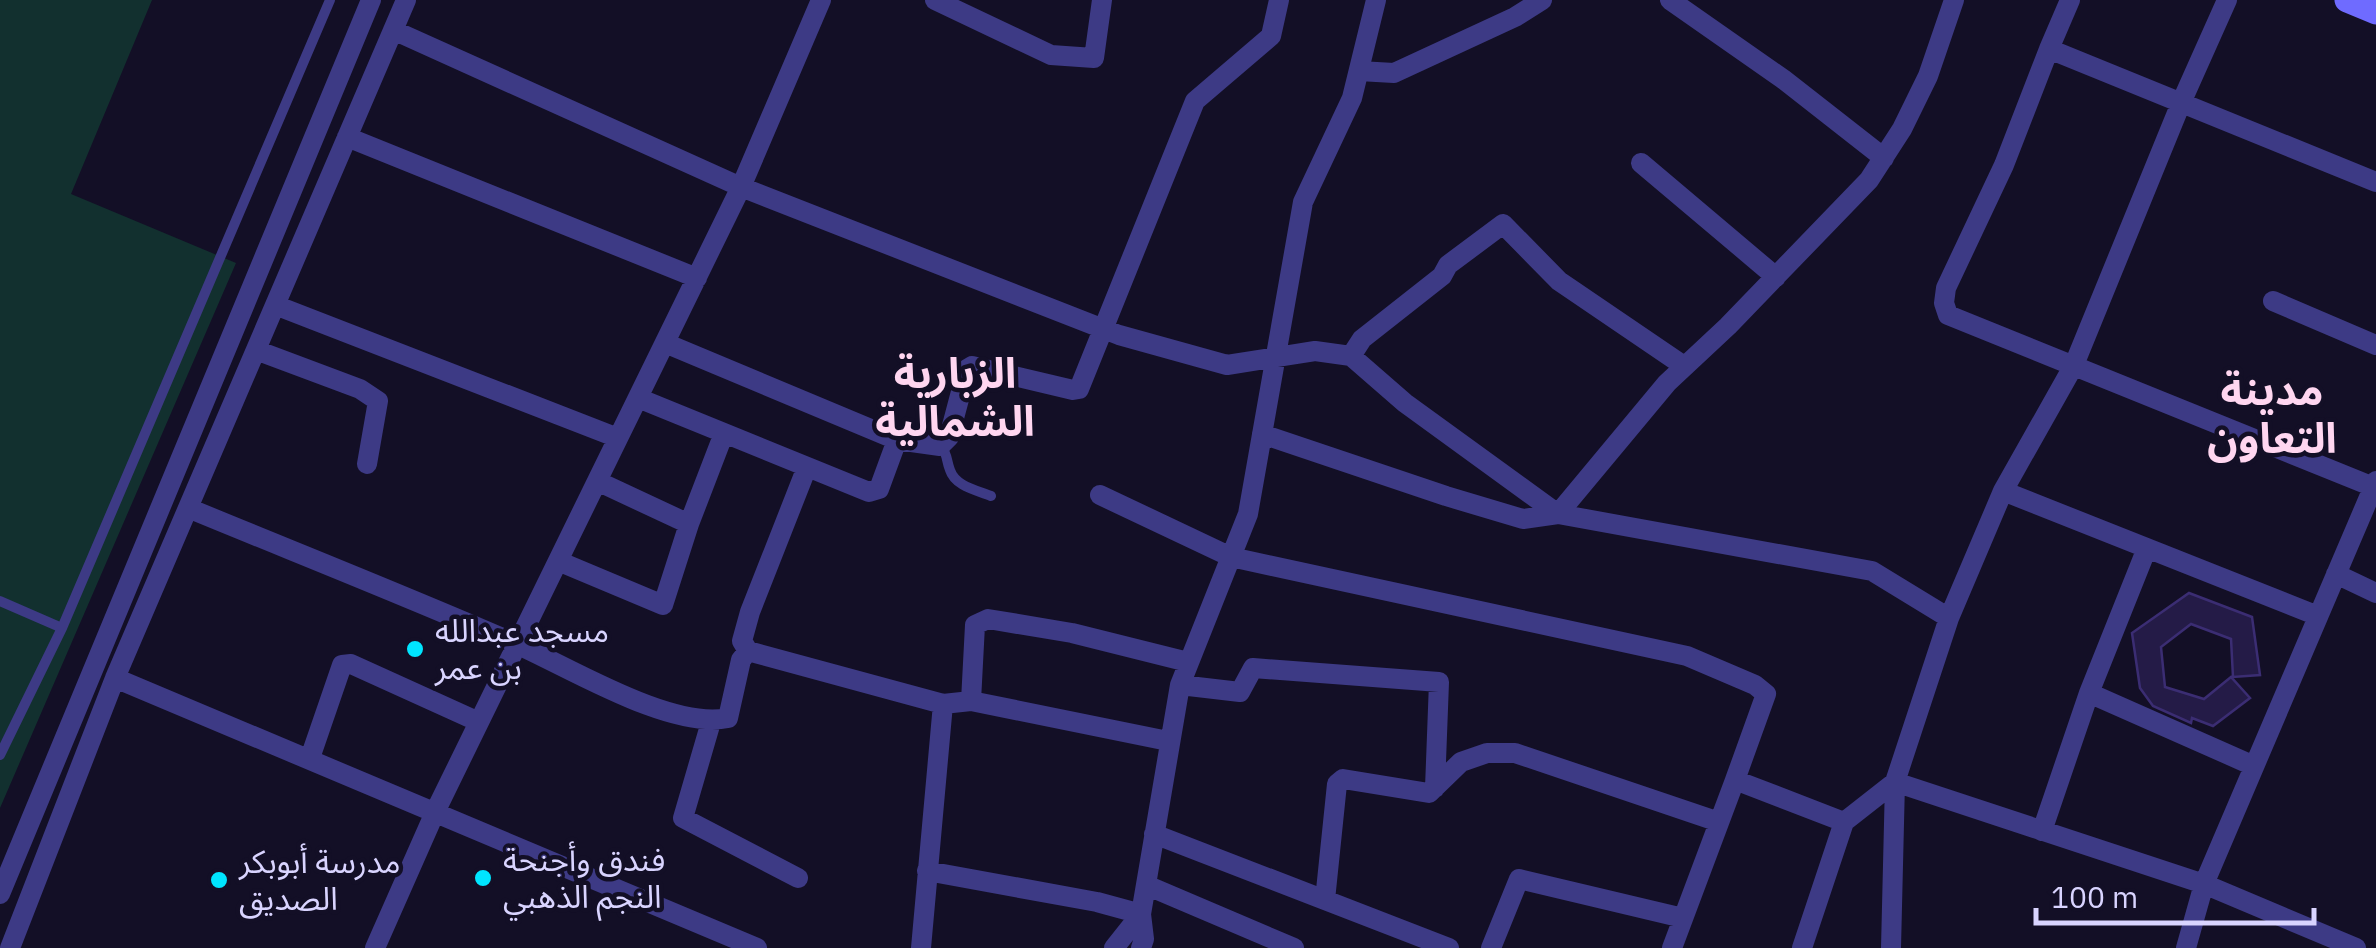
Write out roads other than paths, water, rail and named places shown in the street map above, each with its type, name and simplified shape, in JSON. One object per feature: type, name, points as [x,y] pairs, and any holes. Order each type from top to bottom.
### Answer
[{"type":"street","points":[[0,894],[371,0]]},
{"type":"street","points":[[10,948],[115,678],[406,0]]},
{"type":"street","points":[[375,948],[436,810],[741,188],[822,0]]},
{"type":"street","points":[[935,0],[1050,56],[1094,58],[1102,0]]},
{"type":"street","points":[[665,342],[897,440],[940,446],[948,437],[967,370],[972,366],[1079,389],[1195,101],[1270,36],[1279,0]]},
{"type":"street","points":[[1142,948],[1141,914],[1180,685],[1248,514],[1303,202],[1352,98],[1376,0]]},
{"type":"street","points":[[1359,71],[1394,74],[1515,17],[1542,0]]},
{"type":"street","points":[[1670,0],[1783,78],[1884,158]]},
{"type":"street","points":[[1558,514],[1684,366],[1870,180],[1928,76],[1954,0]]},
{"type":"street","points":[[2070,0],[2004,165],[1946,288],[1944,303],[1948,315],[2375,486],[2204,884],[2186,948]]},
{"type":"street","points":[[1891,948],[1895,782],[1949,618],[2003,491],[2074,365],[2227,0]]},
{"type":"street","points":[[2347,0],[2375,9]]},
{"type":"street","points":[[393,30],[741,188],[1103,328],[1227,365],[1315,352],[1351,356],[1405,403],[1558,514]]},
{"type":"street","points":[[2049,50],[2376,182]]},
{"type":"street","points":[[347,137],[696,278]]},
{"type":"street","points":[[1641,163],[1776,277]]},
{"type":"street","points":[[1351,356],[1362,339],[1503,224],[1559,281],[1684,366]]},
{"type":"street","points":[[2273,301],[2376,345]]},
{"type":"street","points":[[275,306],[618,438]]},
{"type":"street","points":[[256,350],[360,389],[378,402],[368,464]]},
{"type":"street","points":[[638,398],[869,492],[880,489],[897,440]]},
{"type":"street","points":[[558,560],[663,604],[724,434]]},
{"type":"street","points":[[1262,434],[1523,519],[1558,514],[1872,571],[1949,618]]},
{"type":"street","points":[[807,467],[750,612],[742,641],[748,651],[943,704],[970,702],[1168,741]]},
{"type":"street","points":[[597,482],[689,524]]},
{"type":"street","points":[[2003,491],[2318,616]]},
{"type":"street","points":[[1100,495],[1231,558],[1686,656],[1756,685],[1766,694],[1672,948]]},
{"type":"street","points":[[188,508],[517,644],[640,702],[712,722],[728,718],[740,660],[748,651]]},
{"type":"street","points":[[2042,831],[2089,693],[2147,548]]},
{"type":"street","points":[[2336,574],[2376,593]]},
{"type":"street","points":[[970,702],[975,625],[988,618],[1072,633],[1188,662]]},
{"type":"street","points":[[310,758],[342,665],[351,664],[479,722]]},
{"type":"street","points":[[1180,685],[1240,692],[1253,668],[1439,682],[1435,788]]},
{"type":"street","points":[[115,678],[756,948]]},
{"type":"street","points":[[2089,693],[2254,766]]},
{"type":"street","points":[[921,948],[943,704]]},
{"type":"street","points":[[712,722],[683,818],[798,878]]},
{"type":"street","points":[[1325,900],[1336,784],[1343,779],[1428,793],[1460,762],[1487,753],[1515,753],[1719,822]]},
{"type":"street","points":[[1734,780],[1844,822]]},
{"type":"street","points":[[1802,948],[1844,822],[1895,782]]},
{"type":"street","points":[[1895,782],[2204,884],[2356,948]]},
{"type":"street","points":[[1154,834],[1449,948]]},
{"type":"street","points":[[927,871],[1098,902],[1141,914]]},
{"type":"street","points":[[1491,948],[1519,879],[1683,918]]},
{"type":"street","points":[[1146,885],[1294,948]]},
{"type":"street","points":[[1114,948],[1141,914]]},
{"type":"lane","points":[[0,755],[62,628],[330,0]]},
{"type":"lane","points":[[940,446],[946,453],[950,474],[958,482],[991,496]]},
{"type":"lane","points":[[0,601],[62,628]]},
{"type":"place","name":"مسجد عبدالله بن عمر","points":[[415,649]]},
{"type":"place","name":"فندق وأجنحة النجم الذهبي","points":[[483,878]]},
{"type":"place","name":"مدرسة أبوبكر الصديق","points":[[219,880]]},
{"type":"district","name":"الزبارية الشمالية","points":[[955,397]]},
{"type":"district","name":"مدينة التعاون","points":[[2272,414]]}]
